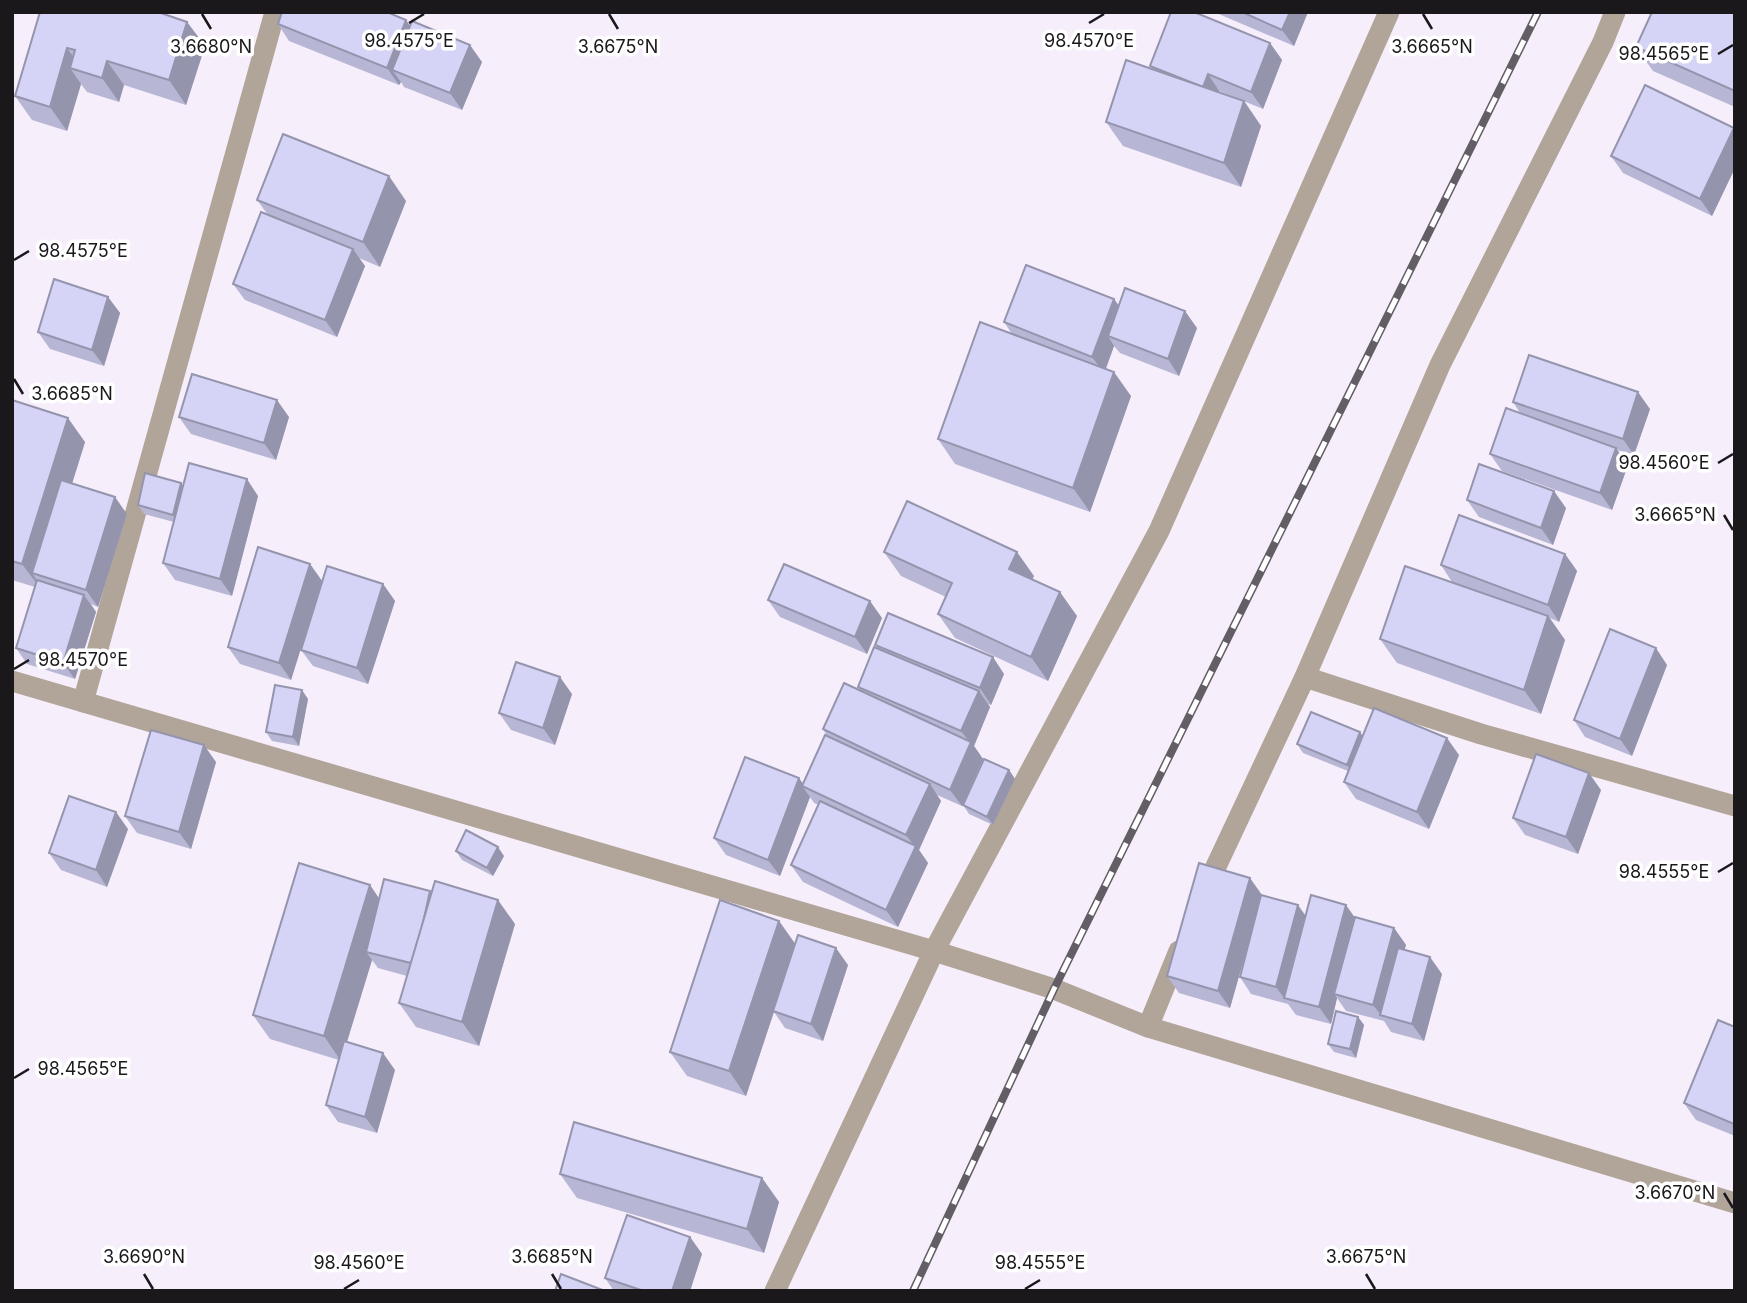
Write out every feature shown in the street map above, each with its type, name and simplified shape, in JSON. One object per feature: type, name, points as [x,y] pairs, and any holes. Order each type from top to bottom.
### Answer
[{"type":"street","points":[[83,702],[275,12]]},
{"type":"street","points":[[775,1291],[934,951],[1159,531],[1389,12]]},
{"type":"street","points":[[1148,1027],[1215,864],[1305,677],[1440,365],[1603,41],[1615,12]]},
{"type":"street","points":[[1305,677],[1480,734],[1735,806]]},
{"type":"street","points":[[12,681],[934,951],[1054,989],[1148,1027],[1735,1203]]},
{"type":"building","points":[[40,12],[158,12],[187,22],[169,80],[107,61],[102,78],[70,68],[75,50],[67,48],[50,107],[15,96]]},
{"type":"building","points":[[282,12],[387,12],[406,20],[387,68],[278,24]]},
{"type":"building","points":[[1171,12],[1194,12],[1270,43],[1251,92],[1208,74],[1203,87],[1150,66]]},
{"type":"building","points":[[1242,12],[1290,12],[1282,30]]},
{"type":"building","points":[[1652,12],[1735,12],[1735,91],[1636,47]]},
{"type":"building","points":[[412,21],[470,45],[450,93],[392,70]]},
{"type":"building","points":[[1126,60],[1244,101],[1224,163],[1106,122]]},
{"type":"building","points":[[1645,85],[1734,128],[1700,199],[1611,156]]},
{"type":"building","points":[[283,134],[389,176],[363,242],[257,200]]},
{"type":"building","points":[[261,212],[353,249],[325,320],[233,284]]},
{"type":"building","points":[[1026,265],[1114,299],[1092,357],[1004,322]]},
{"type":"building","points":[[54,279],[108,297],[92,350],[38,332]]},
{"type":"building","points":[[1125,288],[1185,311],[1168,359],[1108,336]]},
{"type":"building","points":[[980,322],[1114,372],[1073,488],[938,439]]},
{"type":"building","points":[[1529,355],[1638,392],[1623,439],[1513,402]]},
{"type":"building","points":[[192,374],[277,400],[264,443],[179,417]]},
{"type":"building","points":[[12,400],[68,418],[22,564],[12,561]]},
{"type":"building","points":[[1506,408],[1616,448],[1600,493],[1490,454]]},
{"type":"building","points":[[189,463],[247,479],[220,579],[163,563]]},
{"type":"building","points":[[1479,464],[1554,491],[1541,528],[1467,500]]},
{"type":"building","points":[[145,473],[181,483],[173,515],[138,505]]},
{"type":"building","points":[[61,480],[115,497],[86,590],[32,573]]},
{"type":"building","points":[[907,501],[1017,552],[1009,569],[1060,592],[1031,657],[938,614],[952,583],[884,552]]},
{"type":"building","points":[[1459,515],[1565,554],[1548,605],[1441,565]]},
{"type":"building","points":[[258,547],[310,564],[279,663],[228,647]]},
{"type":"building","points":[[784,564],[870,601],[855,637],[768,600]]},
{"type":"building","points":[[327,566],[383,584],[357,668],[301,650]]},
{"type":"building","points":[[1405,566],[1548,616],[1524,690],[1380,639]]},
{"type":"building","points":[[37,580],[84,595],[63,663],[16,648]]},
{"type":"building","points":[[888,613],[993,657],[980,688],[875,645]]},
{"type":"building","points":[[1610,629],[1656,648],[1620,739],[1574,720]]},
{"type":"building","points":[[874,647],[979,691],[961,731],[858,687]]},
{"type":"building","points":[[516,662],[560,677],[543,728],[499,713]]},
{"type":"building","points":[[844,683],[971,742],[950,790],[823,729]]},
{"type":"building","points":[[275,685],[302,690],[293,737],[266,732]]},
{"type":"building","points":[[1374,708],[1447,738],[1417,812],[1344,782]]},
{"type":"building","points":[[1311,712],[1360,732],[1347,765],[1297,744]]},
{"type":"building","points":[[151,730],[204,745],[179,832],[125,816]]},
{"type":"building","points":[[825,735],[930,784],[906,835],[802,786]]},
{"type":"building","points":[[1536,754],[1589,773],[1566,837],[1513,818]]},
{"type":"building","points":[[745,757],[799,778],[768,860],[714,838]]},
{"type":"building","points":[[984,759],[1009,770],[987,817],[963,805]]},
{"type":"building","points":[[69,796],[116,812],[96,870],[49,853]]},
{"type":"building","points":[[820,801],[916,846],[886,910],[791,865]]},
{"type":"building","points":[[466,830],[498,847],[487,868],[456,851]]},
{"type":"building","points":[[299,863],[370,885],[324,1036],[253,1015]]},
{"type":"building","points":[[1199,863],[1250,878],[1218,991],[1167,976]]},
{"type":"building","points":[[384,879],[430,891],[411,963],[366,952]]},
{"type":"building","points":[[435,881],[498,900],[462,1022],[399,1003]]},
{"type":"building","points":[[1261,895],[1298,905],[1276,987],[1240,977]]},
{"type":"building","points":[[1311,895],[1346,905],[1319,1007],[1284,998]]},
{"type":"building","points":[[720,900],[779,921],[729,1071],[670,1052]]},
{"type":"building","points":[[1355,917],[1394,928],[1373,1005],[1334,994]]},
{"type":"building","points":[[798,935],[836,948],[811,1024],[773,1011]]},
{"type":"building","points":[[1398,948],[1430,957],[1412,1024],[1380,1015]]},
{"type":"building","points":[[1336,1011],[1358,1017],[1350,1049],[1328,1044]]},
{"type":"building","points":[[1718,1020],[1735,1027],[1734,1124],[1684,1103]]},
{"type":"building","points":[[344,1041],[383,1053],[365,1117],[326,1105]]},
{"type":"building","points":[[574,1122],[762,1178],[747,1229],[560,1174]]},
{"type":"building","points":[[627,1215],[690,1237],[672,1291],[644,1291],[605,1278]]},
{"type":"building","points":[[561,1274],[605,1291],[555,1291]]},
{"type":"railway","points":[[913,1291],[1054,989],[1538,12]]}]
